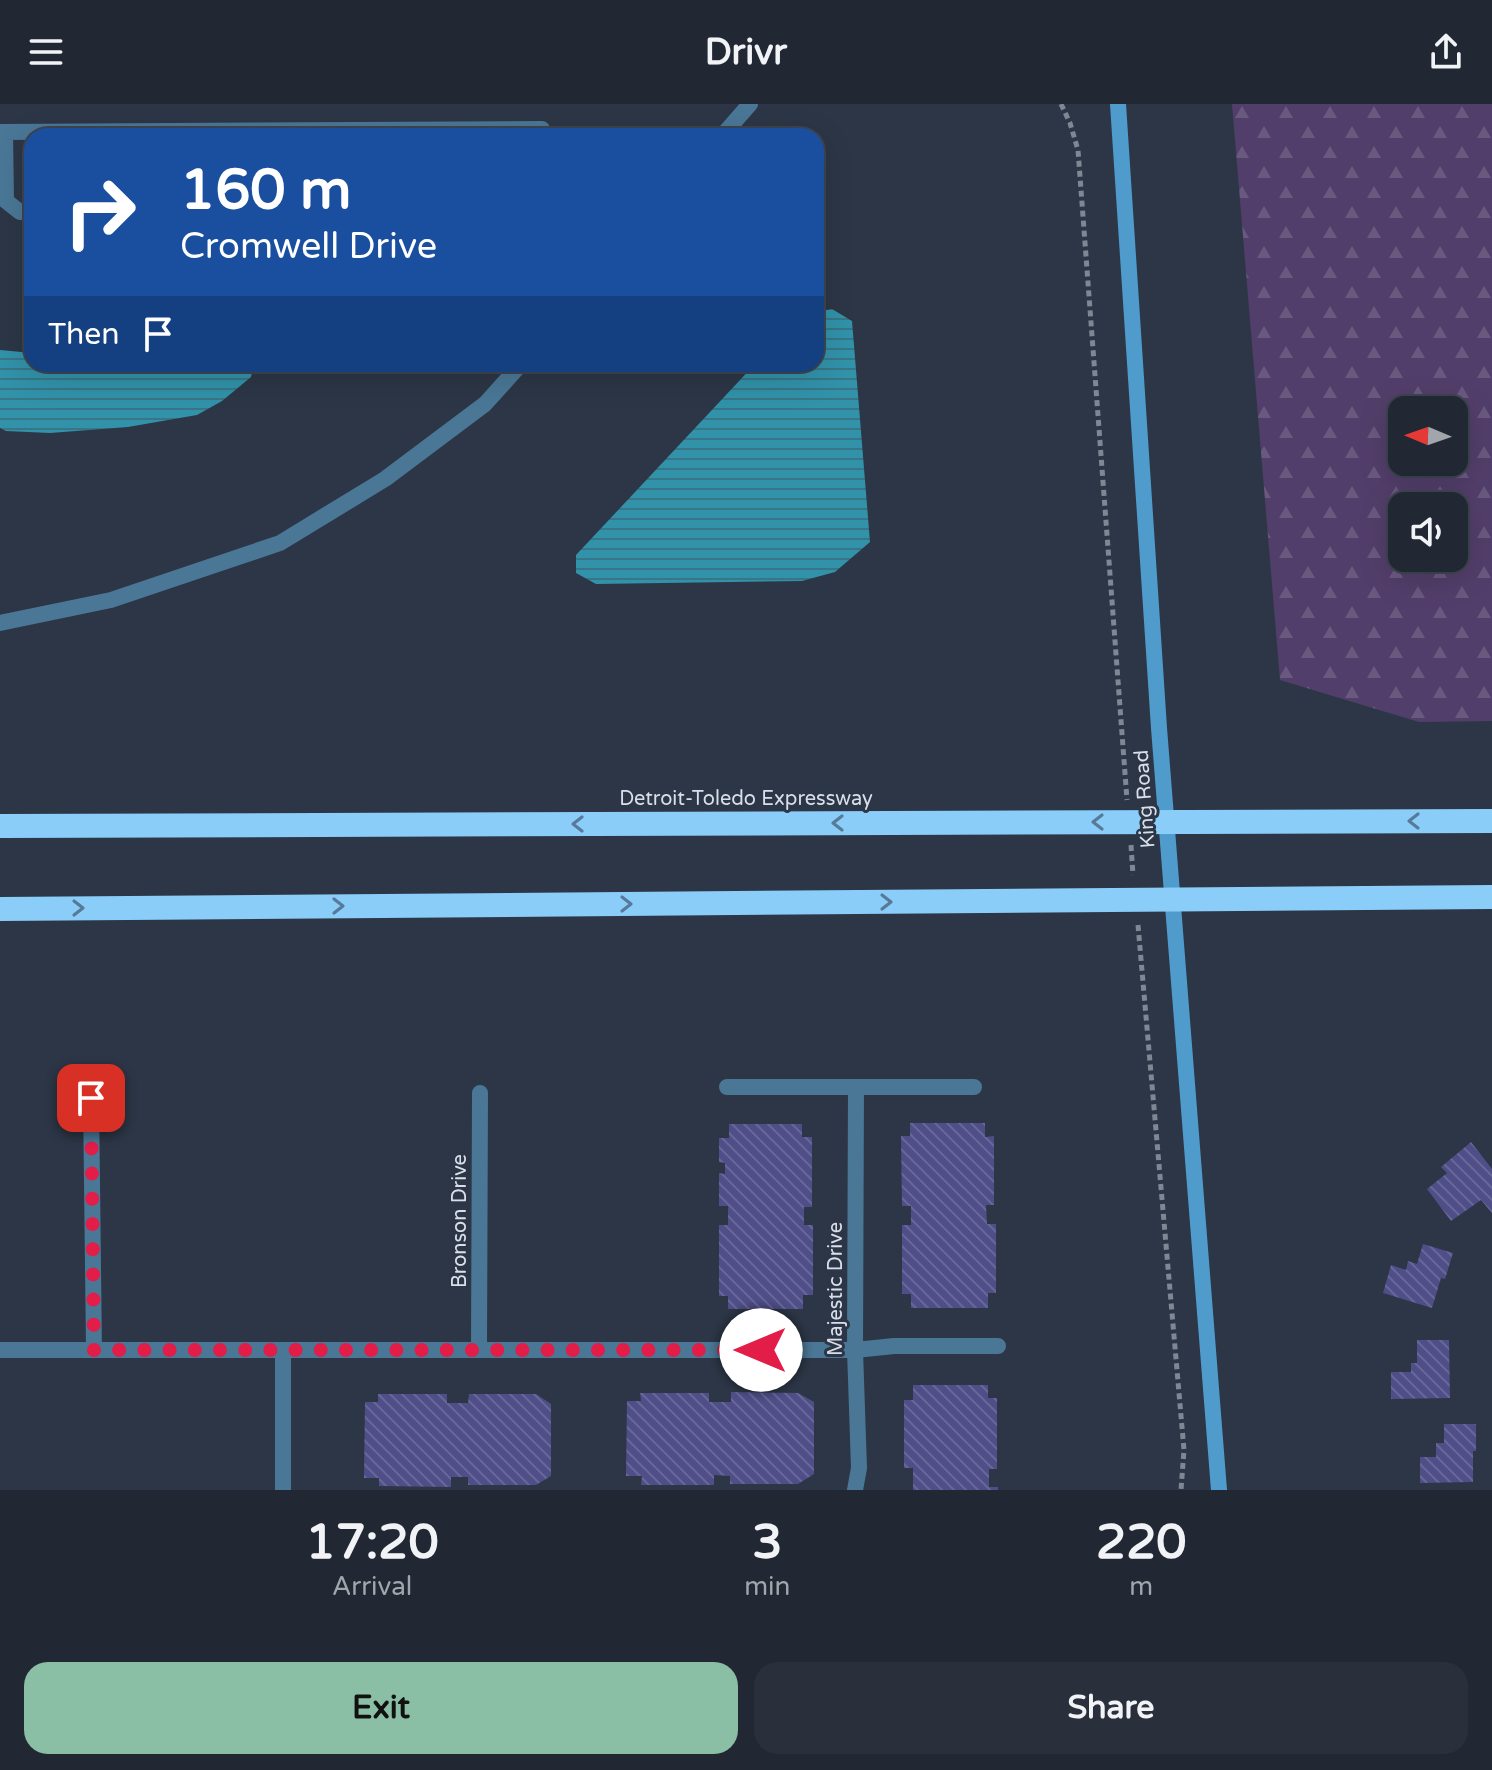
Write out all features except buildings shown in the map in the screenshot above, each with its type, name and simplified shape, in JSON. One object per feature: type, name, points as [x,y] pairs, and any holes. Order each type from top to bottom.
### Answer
[{"type":"highway","name":"Detroit-Toledo Expressway","points":[[0,826],[1492,821]]},
{"type":"highway","points":[[0,909],[1492,897]]},
{"type":"main road","name":"King Road","points":[[1118,104],[1159,728],[1219,1490]]},
{"type":"street","points":[[729,128],[750,104]]},
{"type":"street","points":[[24,132],[3,132],[6,201],[24,212]]},
{"type":"street","points":[[0,623],[111,600],[280,543],[385,479],[485,404],[514,372]]},
{"type":"street","points":[[727,1087],[974,1087]]},
{"type":"street","name":"Majestic Drive","points":[[855,1490],[859,1468],[855,1350],[856,1088]]},
{"type":"street","name":"Bronson Drive","points":[[479,1350],[480,1093]]},
{"type":"street","points":[[91,1098],[94,1350]]},
{"type":"street","points":[[0,1350],[855,1350],[894,1346],[998,1346]]},
{"type":"street","points":[[283,1350],[283,1490]]},
{"type":"path","points":[[1061,104],[1078,150],[1128,814]]},
{"type":"path","points":[[1130,830],[1133,876]]},
{"type":"path","points":[[1137,922],[1184,1450],[1181,1490]]},
{"type":"green space","points":[[1232,104],[1492,104],[1492,721],[1419,722],[1280,680]]},
{"type":"water","points":[[832,309],[852,321],[870,542],[835,572],[802,581],[596,584],[576,573],[576,555],[748,372],[824,372],[824,310]]},
{"type":"water","points":[[0,350],[24,352],[24,372],[252,372],[251,377],[222,401],[197,415],[128,427],[50,433],[0,428]]},
{"type":"route","points":[[91,1098],[94,1350],[761,1350]]}]
